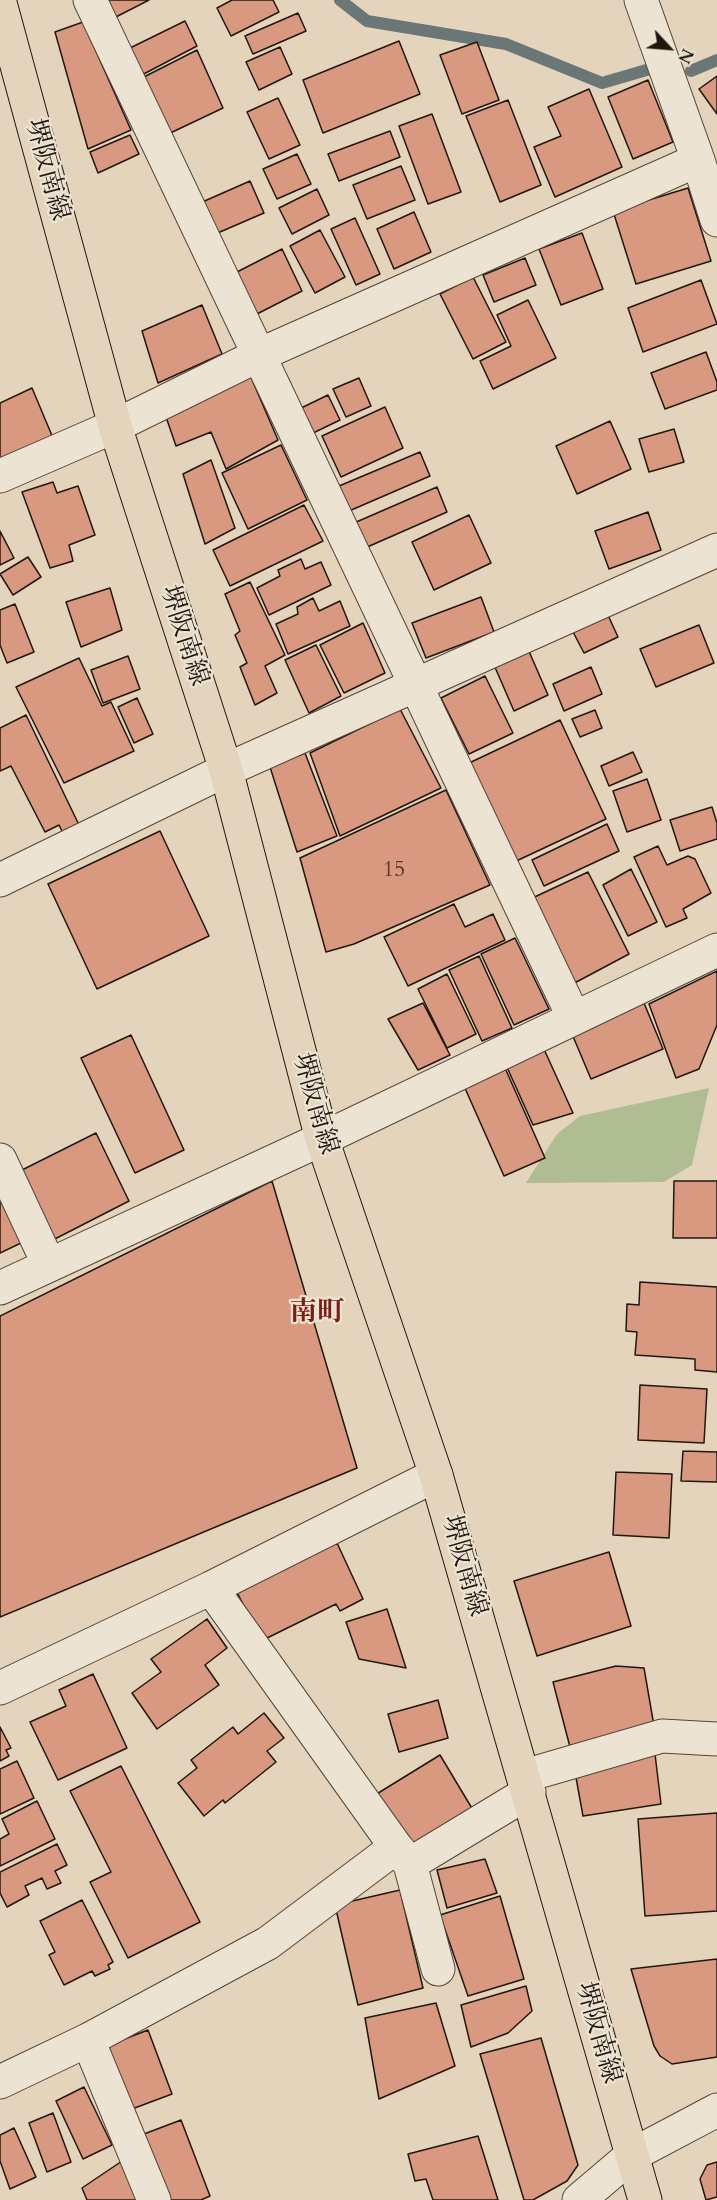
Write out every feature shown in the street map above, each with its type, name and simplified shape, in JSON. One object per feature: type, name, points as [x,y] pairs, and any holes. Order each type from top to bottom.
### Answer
[{"type":"main road","name":"堺阪南線","points":[[0,3],[116,426],[226,770],[322,1139],[436,1475],[645,2200]]},
{"type":"street","points":[[90,0],[574,1018]]},
{"type":"street","points":[[641,0],[708,167],[717,220]]},
{"type":"street","points":[[0,476],[116,426],[259,356],[708,167]]},
{"type":"street","points":[[0,880],[226,770],[717,550]]},
{"type":"street","points":[[0,1288],[322,1139],[717,950]]},
{"type":"street","points":[[0,1160],[49,1265]]},
{"type":"street","points":[[0,1688],[211,1588],[436,1475]]},
{"type":"street","points":[[211,1588],[403,1855],[438,1969]]},
{"type":"street","points":[[0,2082],[88,2040],[268,1943],[403,1855],[526,1784],[662,1736],[717,1739]]},
{"type":"street","points":[[88,2040],[154,2200]]},
{"type":"street","points":[[579,2200],[632,2155],[717,2110]]},
{"type":"green space","points":[[709,1088],[692,1165],[664,1182],[526,1183],[557,1134],[580,1116]]},
{"type":"building","points":[[103,0],[149,0],[112,19]]},
{"type":"building","points":[[232,0],[273,0],[279,12],[231,36],[217,8]]},
{"type":"building","points":[[298,13],[306,31],[253,54],[245,36]]},
{"type":"building","points":[[185,21],[197,46],[138,77],[126,50]]},
{"type":"building","points":[[83,22],[131,130],[88,149],[55,32]]},
{"type":"building","points":[[399,41],[420,94],[323,133],[303,80]]},
{"type":"building","points":[[477,42],[499,100],[462,114],[440,55]]},
{"type":"building","points":[[280,47],[292,74],[259,90],[246,62]]},
{"type":"building","points":[[197,50],[223,108],[164,136],[138,80]]},
{"type":"building","points":[[717,76],[717,114],[699,89]]},
{"type":"building","points":[[648,80],[673,142],[633,159],[608,97]]},
{"type":"building","points":[[589,89],[622,167],[555,197],[534,147],[561,136],[548,107]]},
{"type":"building","points":[[278,98],[300,145],[269,159],[247,112]]},
{"type":"building","points":[[508,100],[541,185],[500,202],[466,116]]},
{"type":"building","points":[[432,114],[461,192],[428,204],[399,126]]},
{"type":"building","points":[[390,131],[400,157],[339,181],[328,154]]},
{"type":"building","points":[[130,135],[139,154],[98,173],[90,152]]},
{"type":"building","points":[[297,154],[311,184],[277,199],[263,169]]},
{"type":"building","points":[[401,166],[415,200],[367,219],[353,185]]},
{"type":"building","points":[[250,181],[264,213],[213,235],[200,203]]},
{"type":"building","points":[[688,188],[711,261],[636,284],[613,211]]},
{"type":"building","points":[[317,189],[329,215],[292,234],[279,208]]},
{"type":"building","points":[[414,212],[431,252],[394,269],[377,229]]},
{"type":"building","points":[[355,218],[380,274],[356,285],[331,229]]},
{"type":"building","points":[[320,230],[345,277],[315,293],[290,246]]},
{"type":"building","points":[[582,233],[603,289],[561,305],[539,249]]},
{"type":"building","points":[[282,249],[302,291],[253,316],[233,274]]},
{"type":"building","points":[[525,258],[536,285],[494,302],[483,275]]},
{"type":"building","points":[[473,277],[506,342],[473,359],[440,294]]},
{"type":"building","points":[[701,280],[717,324],[643,352],[628,308]]},
{"type":"building","points":[[528,300],[556,358],[493,389],[480,361],[511,346],[497,315]]},
{"type":"building","points":[[202,305],[222,354],[158,383],[142,331]]},
{"type":"building","points":[[706,352],[717,382],[717,390],[665,409],[651,373]]},
{"type":"building","points":[[250,375],[278,440],[226,469],[211,432],[176,446],[165,414]]},
{"type":"building","points":[[359,378],[371,406],[346,417],[333,389]]},
{"type":"building","points":[[32,388],[53,438],[0,462],[0,403]]},
{"type":"building","points":[[328,395],[340,420],[309,435],[297,410]]},
{"type":"building","points":[[385,407],[403,448],[341,477],[322,436]]},
{"type":"building","points":[[610,421],[631,469],[577,494],[556,446]]},
{"type":"building","points":[[674,429],[684,462],[649,472],[639,439]]},
{"type":"building","points":[[281,445],[307,500],[248,529],[222,473]]},
{"type":"building","points":[[420,452],[430,476],[349,511],[339,486]]},
{"type":"building","points":[[211,460],[235,528],[205,544],[183,474]]},
{"type":"building","points":[[53,482],[57,493],[78,486],[95,535],[69,545],[73,561],[50,568],[22,492]]},
{"type":"building","points":[[437,487],[447,512],[365,548],[354,523]]},
{"type":"building","points":[[304,505],[323,541],[230,586],[213,550]]},
{"type":"building","points":[[648,512],[661,550],[609,569],[595,531]]},
{"type":"building","points":[[469,515],[491,563],[434,590],[412,542]]},
{"type":"building","points":[[0,531],[14,558],[0,565]]},
{"type":"building","points":[[28,557],[41,577],[13,595],[0,574]]},
{"type":"building","points":[[301,559],[305,569],[321,562],[331,585],[269,615],[257,588],[280,576],[278,570]]},
{"type":"building","points":[[250,582],[285,655],[265,666],[277,693],[255,705],[240,667],[247,663],[235,635],[240,631],[225,594]]},
{"type":"building","points":[[110,588],[122,630],[81,647],[66,602]]},
{"type":"building","points":[[481,597],[494,632],[426,658],[412,623]]},
{"type":"building","points":[[313,598],[319,611],[340,601],[350,626],[288,654],[276,624],[298,614],[297,607]]},
{"type":"building","points":[[15,604],[34,652],[7,663],[0,645],[0,610]]},
{"type":"building","points":[[607,613],[618,637],[584,653],[572,630]]},
{"type":"building","points":[[363,623],[385,673],[344,693],[320,645]]},
{"type":"building","points":[[699,625],[714,663],[656,687],[640,649]]},
{"type":"building","points":[[316,645],[341,696],[309,713],[285,660]]},
{"type":"building","points":[[528,649],[548,695],[514,711],[494,665]]},
{"type":"building","points":[[128,656],[140,689],[103,703],[91,670]]},
{"type":"building","points":[[79,658],[102,706],[111,702],[134,751],[64,783],[16,687]]},
{"type":"building","points":[[591,667],[602,694],[564,711],[553,684]]},
{"type":"building","points":[[485,676],[513,733],[469,754],[441,698]]},
{"type":"building","points":[[137,698],[153,734],[134,743],[118,707]]},
{"type":"building","points":[[400,709],[441,788],[340,836],[310,753]]},
{"type":"building","points":[[595,710],[602,728],[580,737],[572,719]]},
{"type":"building","points":[[26,715],[80,827],[64,835],[59,825],[45,832],[11,766],[0,771],[0,728]]},
{"type":"building","points":[[560,720],[606,819],[512,863],[467,764]]},
{"type":"building","points":[[633,752],[642,772],[609,786],[601,766]]},
{"type":"building","points":[[305,753],[337,836],[297,852],[270,767]]},
{"type":"building","points":[[647,779],[661,820],[627,832],[613,791]]},
{"type":"building","points":[[446,790],[490,885],[354,944],[326,952],[300,858]]},
{"type":"building","points":[[712,807],[717,823],[717,839],[680,851],[670,820]]},
{"type":"building","points":[[607,824],[619,851],[544,886],[532,860]]},
{"type":"building","points":[[160,831],[209,936],[97,989],[48,884]]},
{"type":"building","points":[[658,846],[667,865],[688,856],[695,859],[711,893],[683,909],[687,918],[666,927],[634,857]]},
{"type":"building","points":[[631,869],[657,922],[628,936],[603,885]]},
{"type":"building","points":[[588,872],[629,954],[567,987],[526,901]]},
{"type":"building","points":[[454,904],[465,927],[493,914],[505,940],[408,986],[384,937]]},
{"type":"building","points":[[515,938],[549,1009],[514,1025],[481,954]]},
{"type":"building","points":[[479,956],[512,1028],[482,1041],[449,970]]},
{"type":"building","points":[[717,971],[717,1025],[699,1069],[676,1078],[649,1004]]},
{"type":"building","points":[[447,974],[476,1034],[447,1048],[418,989]]},
{"type":"building","points":[[423,1003],[450,1055],[418,1070],[388,1019]]},
{"type":"building","points":[[644,1003],[663,1049],[591,1079],[572,1034]]},
{"type":"building","points":[[131,1035],[184,1150],[135,1173],[81,1058]]},
{"type":"building","points":[[543,1047],[573,1113],[533,1125],[506,1065]]},
{"type":"building","points":[[505,1068],[545,1158],[504,1176],[464,1086]]},
{"type":"building","points":[[96,1133],[129,1201],[47,1243],[16,1173]]},
{"type":"building","points":[[272,1181],[357,1468],[0,1617],[0,1316]]},
{"type":"building","points":[[674,1181],[717,1181],[717,1238],[673,1238]]},
{"type":"building","points":[[0,1195],[23,1242],[0,1253]]},
{"type":"building","points":[[640,1282],[717,1287],[717,1372],[695,1370],[695,1359],[635,1355],[637,1332],[626,1331],[627,1304],[639,1305]]},
{"type":"building","points":[[640,1385],[707,1389],[704,1443],[638,1440]]},
{"type":"building","points":[[683,1451],[717,1452],[717,1482],[681,1481]]},
{"type":"building","points":[[616,1472],[672,1474],[669,1538],[613,1535]]},
{"type":"building","points":[[337,1543],[363,1599],[340,1611],[336,1604],[261,1641],[236,1590]]},
{"type":"building","points":[[609,1552],[631,1626],[537,1656],[514,1581]]},
{"type":"building","points":[[387,1609],[406,1668],[359,1659],[346,1622]]},
{"type":"building","points":[[207,1619],[227,1648],[205,1665],[219,1685],[157,1729],[132,1693],[161,1672],[151,1659]]},
{"type":"building","points":[[616,1666],[644,1668],[654,1726],[570,1747],[553,1682]]},
{"type":"building","points":[[93,1674],[127,1748],[58,1780],[30,1722],[66,1706],[59,1690]]},
{"type":"building","points":[[438,1700],[448,1738],[399,1752],[388,1714]]},
{"type":"building","points":[[264,1713],[284,1738],[267,1751],[276,1762],[225,1803],[223,1800],[204,1816],[178,1783],[197,1768],[191,1760],[233,1727],[238,1734]]},
{"type":"building","points":[[0,1727],[11,1748],[6,1750],[9,1756],[0,1761]]},
{"type":"building","points":[[655,1754],[661,1804],[583,1816],[575,1772]]},
{"type":"building","points":[[440,1755],[476,1815],[418,1854],[375,1795]]},
{"type":"building","points":[[17,1761],[34,1798],[0,1814],[0,1769]]},
{"type":"building","points":[[121,1766],[200,1922],[128,1958],[90,1882],[111,1872],[70,1791]]},
{"type":"building","points":[[37,1801],[55,1839],[0,1866],[0,1839],[9,1834],[2,1819]]},
{"type":"building","points":[[717,1813],[717,1911],[645,1916],[638,1819]]},
{"type":"building","points":[[57,1844],[67,1865],[55,1871],[61,1883],[47,1889],[42,1878],[25,1886],[29,1895],[7,1907],[0,1893],[0,1872]]},
{"type":"building","points":[[485,1859],[497,1893],[447,1908],[437,1870]]},
{"type":"building","points":[[400,1890],[423,1988],[358,2005],[335,1905]]},
{"type":"building","points":[[500,1896],[524,1979],[468,1996],[440,1915]]},
{"type":"building","points":[[82,1900],[113,1962],[108,1965],[110,1969],[95,1976],[92,1971],[64,1985],[49,1955],[55,1952],[40,1921]]},
{"type":"building","points":[[717,1959],[717,2057],[672,2064],[660,2056],[654,2046],[631,1969]]},
{"type":"building","points":[[526,1986],[532,2011],[508,2033],[471,2047],[461,2005]]},
{"type":"building","points":[[436,2003],[455,2066],[379,2099],[365,2018]]},
{"type":"building","points":[[148,2030],[172,2094],[124,2112],[101,2048]]},
{"type":"building","points":[[541,2038],[578,2165],[567,2181],[533,2200],[524,2200],[480,2054]]},
{"type":"building","points":[[84,2087],[112,2145],[83,2159],[56,2101]]},
{"type":"building","points":[[53,2113],[71,2162],[47,2172],[29,2123]]},
{"type":"building","points":[[181,2120],[210,2196],[201,2200],[168,2200],[144,2134]]},
{"type":"building","points":[[14,2128],[36,2177],[10,2189],[0,2161],[0,2135]]},
{"type":"building","points":[[478,2136],[498,2200],[433,2200],[426,2179],[415,2181],[408,2154]]},
{"type":"building","points":[[125,2159],[143,2200],[87,2200],[82,2188]]},
{"type":"building","points":[[717,2162],[717,2197],[706,2200],[700,2179],[707,2165]]},
{"type":"waterway","points":[[340,0],[367,21],[506,44],[602,83],[650,69]]},
{"type":"waterway","points":[[691,71],[717,60]]},
{"type":"district","name":"南町","points":[[317,1314]]}]
